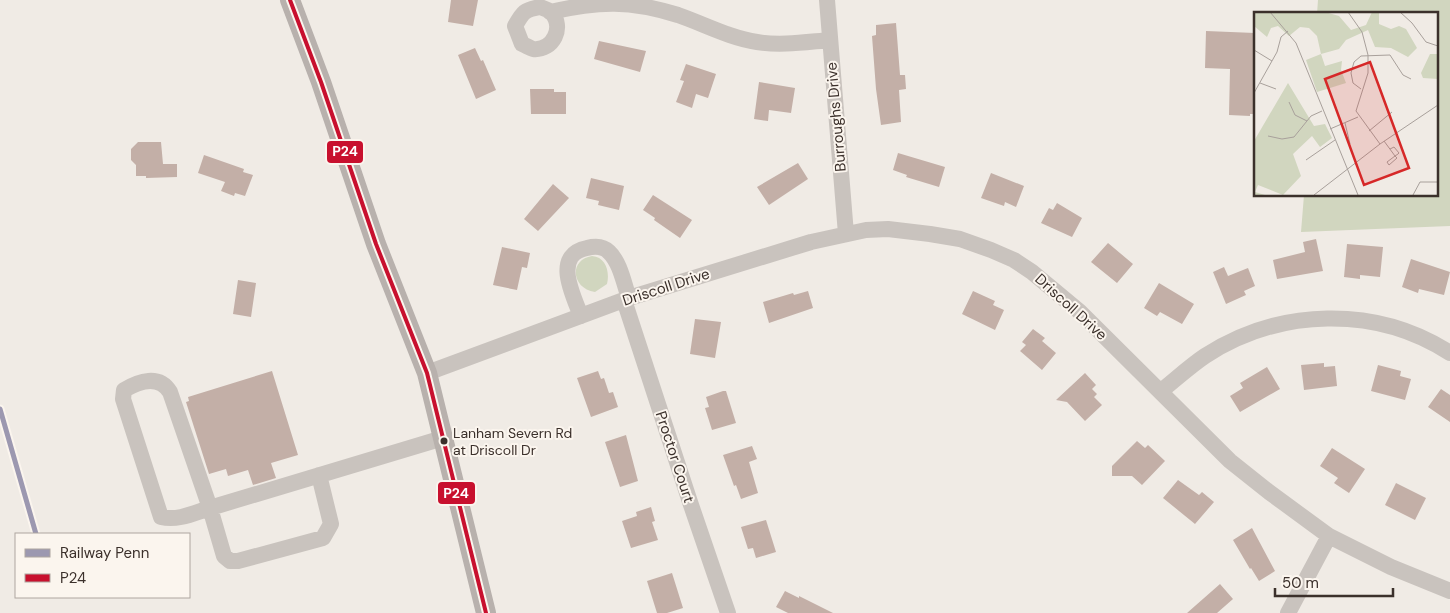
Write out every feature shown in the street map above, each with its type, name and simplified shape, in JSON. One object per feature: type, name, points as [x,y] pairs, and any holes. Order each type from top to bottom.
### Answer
[{"type":"main road","points":[[290,0],[321,82],[376,244],[428,373],[486,613]]},
{"type":"street","name":"Burroughs Drive","points":[[827,0],[846,234]]},
{"type":"street","points":[[550,12],[599,2],[624,2],[648,5],[677,14],[723,33],[756,42],[774,44],[830,40]]},
{"type":"street","name":"Driscoll Drive","points":[[428,373],[627,299],[757,258],[846,234],[888,229],[960,239],[1014,260],[1061,294],[1230,461],[1268,492],[1329,536],[1391,566],[1450,591]]},
{"type":"street","points":[[581,316],[572,294],[567,266],[574,253],[583,248],[602,247],[609,251],[617,265],[627,299]]},
{"type":"street","name":"Proctor Court","points":[[627,299],[690,502],[728,613]]},
{"type":"street","points":[[1161,391],[1205,356],[1232,342],[1258,330],[1302,319],[1355,319],[1383,324],[1410,332],[1440,346],[1450,353]]},
{"type":"street","points":[[319,475],[331,524],[323,538],[238,561],[230,561],[224,556],[210,508],[170,392],[165,384],[156,380],[132,385],[124,390],[123,399],[161,517],[171,519],[210,508],[319,475],[443,438]]},
{"type":"street","points":[[1288,613],[1329,536]]},
{"type":"green space","points":[[1318,0],[1450,0],[1450,226],[1301,232],[1304,196],[1438,196],[1438,12],[1317,12]]},
{"type":"green space","points":[[592,256],[604,262],[608,275],[607,284],[595,292],[581,286],[576,274],[576,268],[579,263]]},
{"type":"building","points":[[451,0],[478,0],[473,26],[448,22]]},
{"type":"building","points":[[896,23],[900,75],[905,75],[906,89],[899,90],[901,122],[881,125],[872,36],[876,35],[876,25]]},
{"type":"building","points":[[1206,31],[1254,33],[1254,114],[1250,114],[1250,116],[1229,115],[1230,69],[1205,68]]},
{"type":"building","points":[[599,41],[646,51],[640,72],[594,59]]},
{"type":"building","points":[[475,48],[481,61],[483,60],[496,90],[476,99],[458,55]]},
{"type":"building","points":[[686,64],[716,74],[708,98],[696,94],[692,108],[676,102],[684,81],[680,80]]},
{"type":"building","points":[[759,82],[795,88],[791,113],[769,110],[768,121],[754,119]]},
{"type":"building","points":[[530,89],[554,89],[554,92],[566,92],[566,114],[531,114]]},
{"type":"building","points":[[138,142],[161,142],[163,164],[177,164],[177,177],[146,178],[146,176],[136,176],[136,165],[131,160],[131,149]]},
{"type":"building","points":[[898,153],[945,167],[939,187],[906,177],[907,175],[893,170]]},
{"type":"building","points":[[204,155],[244,169],[243,172],[253,175],[245,196],[235,193],[234,196],[221,191],[225,182],[198,173]]},
{"type":"building","points":[[798,163],[808,179],[769,205],[757,187]]},
{"type":"building","points":[[991,173],[1024,186],[1016,207],[1005,202],[1004,206],[981,198]]},
{"type":"building","points":[[591,178],[624,186],[619,210],[598,205],[599,201],[586,198]]},
{"type":"building","points":[[553,184],[569,198],[538,231],[524,219]]},
{"type":"building","points":[[653,195],[692,220],[680,238],[643,210]]},
{"type":"building","points":[[1057,203],[1082,218],[1072,237],[1041,223],[1049,208],[1053,210]]},
{"type":"building","points":[[1316,239],[1323,271],[1277,279],[1273,260],[1305,252],[1303,242]]},
{"type":"building","points":[[1108,243],[1133,264],[1117,283],[1091,262]]},
{"type":"building","points":[[1347,244],[1383,247],[1380,277],[1360,275],[1360,279],[1344,277]]},
{"type":"building","points":[[502,247],[530,253],[527,268],[522,267],[517,290],[493,285]]},
{"type":"building","points":[[1411,259],[1450,272],[1444,295],[1419,289],[1418,293],[1402,287]]},
{"type":"building","points":[[1224,267],[1228,276],[1248,268],[1255,286],[1244,291],[1246,295],[1226,304],[1213,272]]},
{"type":"building","points":[[238,280],[256,283],[251,317],[233,314]]},
{"type":"building","points":[[1159,283],[1194,304],[1182,324],[1160,312],[1157,316],[1144,308]]},
{"type":"building","points":[[808,291],[813,308],[769,323],[763,302],[793,293],[794,295]]},
{"type":"building","points":[[973,291],[995,301],[993,305],[1004,310],[995,330],[962,314]]},
{"type":"building","points":[[695,319],[721,322],[715,358],[690,354]]},
{"type":"building","points":[[1033,329],[1045,338],[1042,341],[1056,353],[1042,370],[1020,351],[1026,345],[1022,342]]},
{"type":"building","points":[[1324,363],[1324,367],[1335,366],[1337,386],[1304,390],[1301,365]]},
{"type":"building","points":[[1378,365],[1401,371],[1400,376],[1411,379],[1405,400],[1371,391]]},
{"type":"building","points":[[1267,367],[1280,389],[1240,412],[1230,396],[1243,388],[1240,383]]},
{"type":"building","points":[[272,371],[298,455],[271,463],[276,478],[253,485],[248,470],[228,476],[226,469],[209,474],[186,402],[189,401],[188,397]]},
{"type":"building","points":[[598,371],[601,379],[604,378],[609,393],[613,392],[618,407],[591,417],[577,378]]},
{"type":"building","points":[[1085,373],[1096,385],[1092,389],[1097,394],[1094,397],[1102,405],[1085,421],[1067,402],[1056,400]]},
{"type":"building","points":[[1441,389],[1450,395],[1450,422],[1428,407]]},
{"type":"building","points":[[726,391],[736,423],[712,430],[705,408],[709,407],[706,397]]},
{"type":"building","points":[[626,435],[638,481],[620,487],[605,442]]},
{"type":"building","points":[[1137,441],[1145,448],[1148,445],[1165,461],[1142,485],[1132,476],[1112,476],[1112,466]]},
{"type":"building","points":[[752,446],[757,459],[749,462],[758,493],[741,499],[736,485],[734,486],[723,455]]},
{"type":"building","points":[[1332,448],[1365,469],[1349,493],[1334,483],[1338,478],[1320,466]]},
{"type":"building","points":[[1178,480],[1199,495],[1202,492],[1214,502],[1195,524],[1163,498]]},
{"type":"building","points":[[1396,483],[1426,498],[1415,520],[1385,505]]},
{"type":"building","points":[[651,507],[655,521],[652,522],[658,540],[631,548],[622,521],[637,516],[636,512]]},
{"type":"building","points":[[766,520],[776,552],[756,558],[753,548],[748,549],[741,527]]},
{"type":"building","points":[[1252,528],[1275,571],[1259,581],[1233,540]]},
{"type":"building","points":[[672,573],[683,608],[667,613],[657,613],[647,581]]},
{"type":"building","points":[[1220,584],[1233,599],[1217,613],[1187,613]]},
{"type":"building","points":[[785,591],[833,613],[788,613],[776,607]]},
{"type":"rail line","name":"Penn","points":[[0,409],[36,533]]},
{"type":"transit line","name":"P24","points":[[290,0],[321,82],[376,244],[427,373],[486,613]]},
{"type":"place","name":"Lanham Severn Rd at Driscoll Dr","points":[[444,441]]}]
